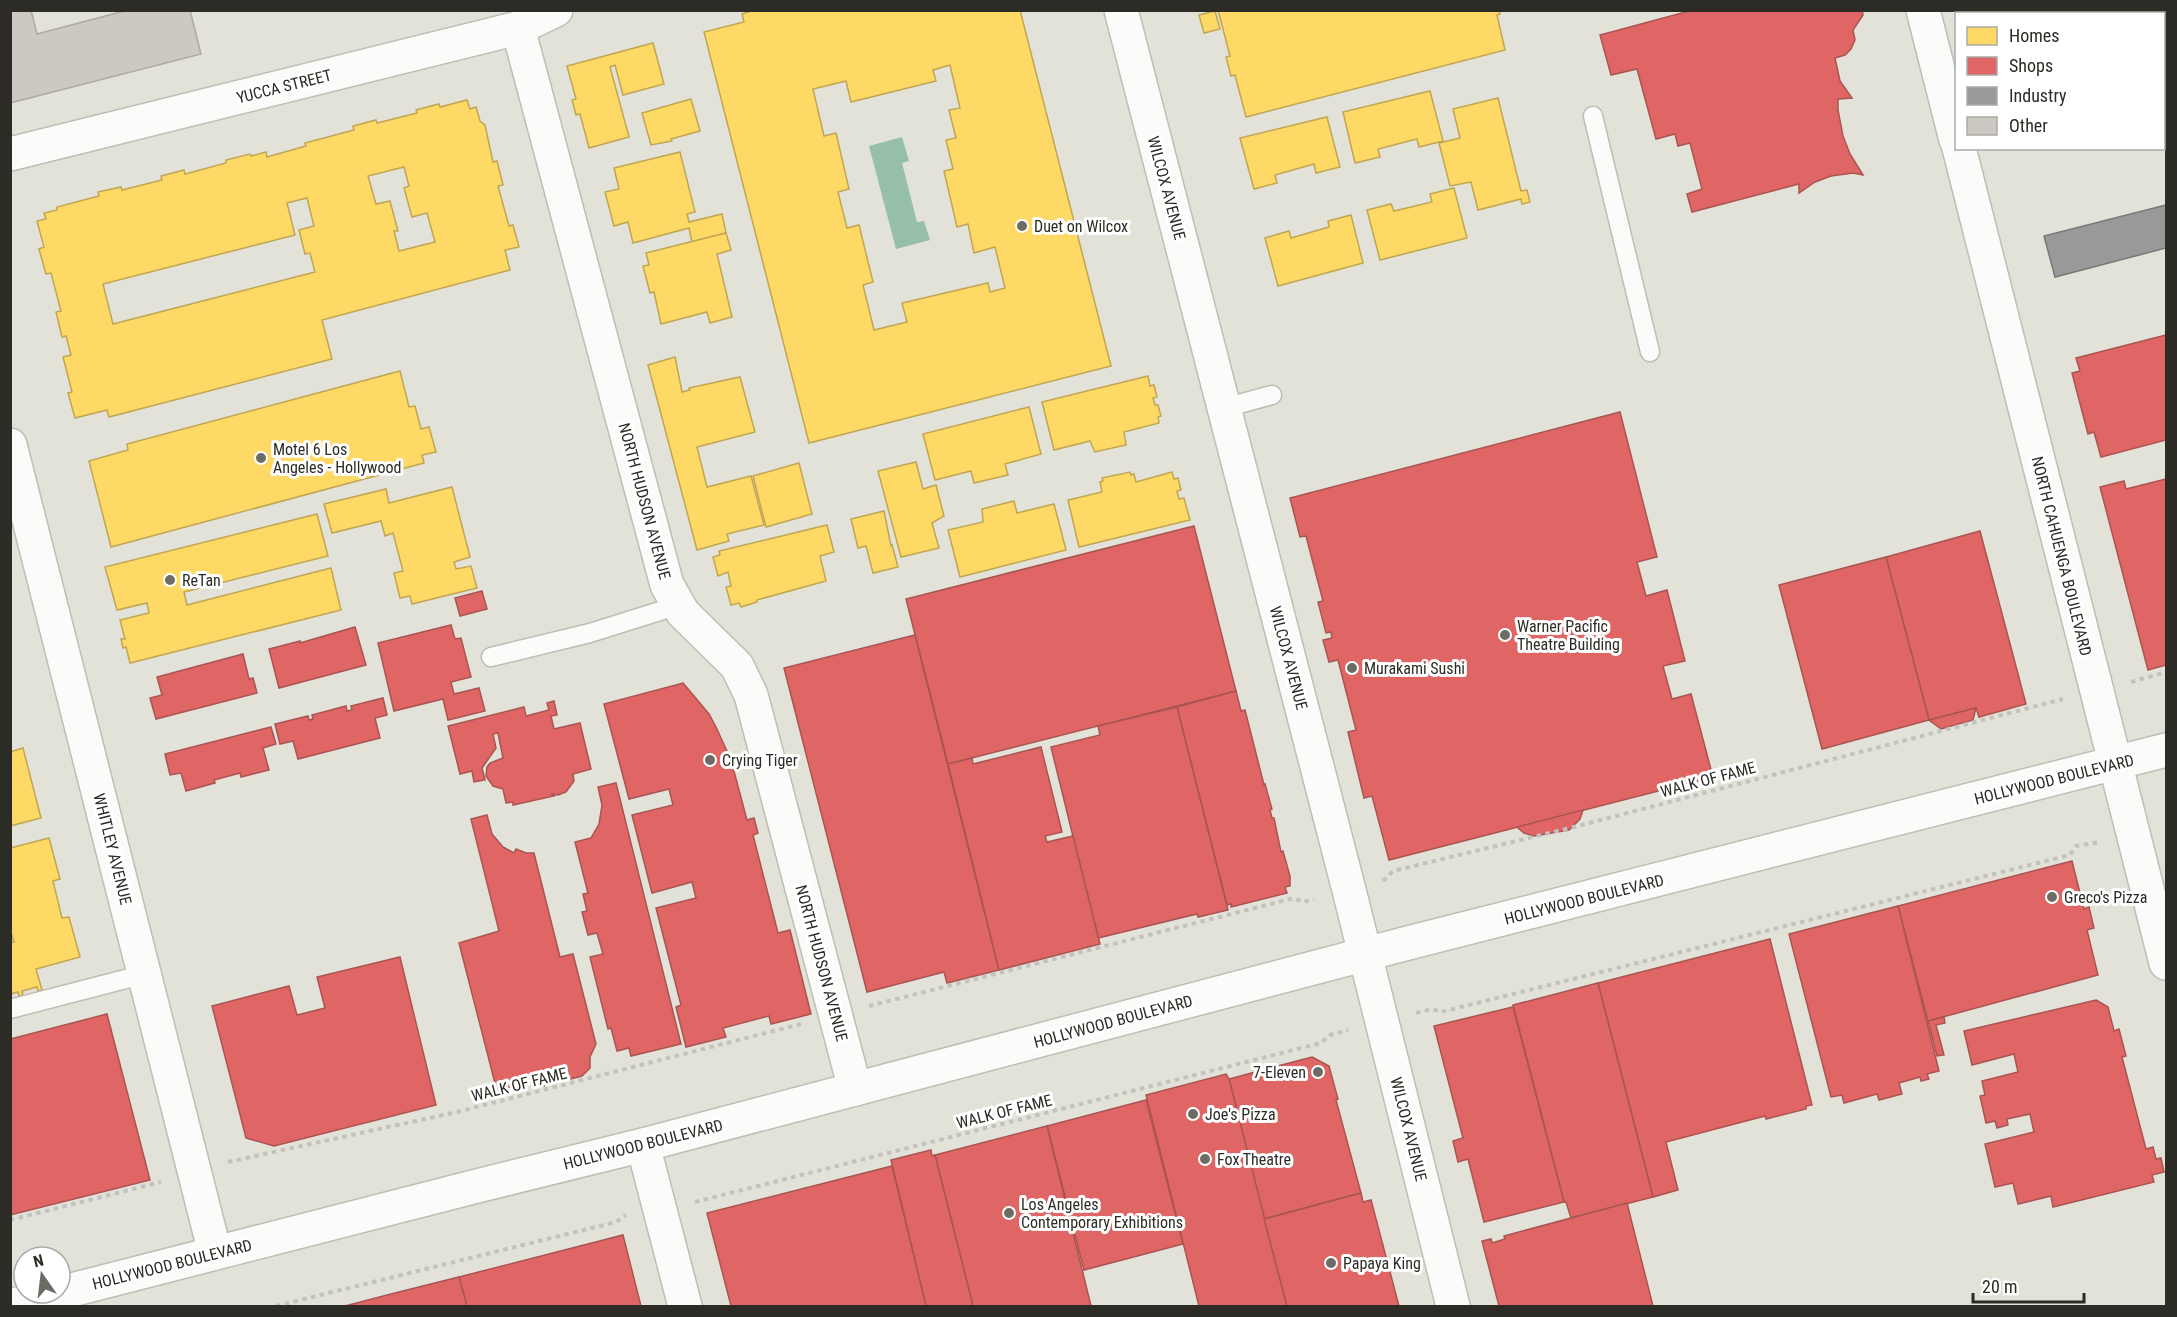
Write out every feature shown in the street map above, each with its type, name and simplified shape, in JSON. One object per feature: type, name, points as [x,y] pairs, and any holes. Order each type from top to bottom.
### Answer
[{"type":"street","name":"YUCCA STREET","points":[[10,154],[518,28],[556,10]]},
{"type":"street","name":"WILCOX AVENUE","points":[[1121,10],[1454,1306]]},
{"type":"street","points":[[1923,10],[1955,136]]},
{"type":"street","name":"NORTH HUDSON AVENUE","points":[[518,28],[667,585],[683,613],[737,666],[752,695],[855,1089]]},
{"type":"street","name":"NORTH CAHUENGA BOULEVARD","points":[[1960,150],[2166,963]]},
{"type":"street","name":"WHITLEY AVENUE","points":[[10,445],[215,1253]]},
{"type":"street","name":"HOLLYWOOD BOULEVARD","points":[[72,1290],[643,1145],[1365,955],[2166,750]]},
{"type":"street","points":[[643,1145],[685,1306]]},
{"type":"lane","points":[[1593,116],[1650,352]]},
{"type":"lane","points":[[1224,408],[1272,395]]},
{"type":"lane","points":[[491,657],[590,633],[678,605]]},
{"type":"lane","points":[[10,1009],[145,974]]},
{"type":"path","points":[[2144,680],[2166,672]]},
{"type":"path","name":"WALK OF FAME","points":[[1385,880],[1393,871],[1574,827],[2040,706]]},
{"type":"path","points":[[1432,1009],[1441,1012],[2070,855],[2076,846]]},
{"type":"path","points":[[868,1006],[1294,898],[1303,902]]},
{"type":"path","name":"WALK OF FAME","points":[[232,1161],[457,1112],[811,1022]]},
{"type":"path","name":"WALK OF FAME","points":[[689,1202],[1321,1043],[1330,1035]]},
{"type":"path","points":[[10,1220],[162,1182]]},
{"type":"path","points":[[276,1306],[616,1222],[622,1216]]},
{"type":"shaded area","points":[[902,137],[909,161],[902,163],[917,222],[924,221],[930,240],[896,249],[869,146]]},
{"type":"building: Homes","name":"Duet on Wilcox","points":[[755,10],[1020,10],[1111,366],[809,443],[704,32],[744,22],[742,14]],"holes":[[[950,65],[960,108],[949,110],[956,138],[946,140],[953,169],[944,171],[957,227],[968,224],[974,253],[995,247],[1005,288],[990,292],[988,283],[902,303],[907,322],[874,330],[863,285],[873,282],[859,225],[847,228],[838,192],[849,189],[836,133],[824,136],[813,89],[846,81],[851,102],[936,81],[933,70]]]},
{"type":"building: Homes","points":[[1218,10],[1499,10],[1500,14],[1497,15],[1505,50],[1246,117],[1235,75],[1231,76],[1226,57],[1230,56]]},
{"type":"building: Homes","points":[[1215,11],[1220,29],[1204,33],[1199,15]]},
{"type":"building: Homes","points":[[653,43],[664,84],[623,95],[615,65],[610,67],[629,137],[589,148],[580,114],[576,115],[572,100],[576,99],[567,66]]},
{"type":"building: Homes","points":[[1430,91],[1443,141],[1419,147],[1417,139],[1378,149],[1380,157],[1355,163],[1343,112]]},
{"type":"building: Homes","points":[[1498,98],[1521,191],[1527,190],[1530,202],[1522,204],[1521,199],[1478,210],[1471,182],[1450,186],[1439,143],[1460,138],[1453,109]]},
{"type":"building: Homes","points":[[691,99],[700,131],[671,139],[672,141],[651,145],[642,113]]},
{"type":"building: Homes","points":[[467,100],[470,109],[476,107],[480,121],[485,125],[493,162],[497,161],[503,185],[498,186],[509,226],[513,225],[519,247],[505,250],[510,270],[322,320],[332,359],[109,417],[107,410],[75,418],[68,393],[72,392],[63,357],[71,355],[66,336],[62,337],[56,312],[61,311],[51,273],[46,274],[39,249],[44,247],[37,221],[46,219],[44,213],[57,210],[57,207],[99,196],[98,192],[121,187],[122,190],[162,180],[161,176],[184,170],[185,174],[250,154],[251,156],[266,152],[267,157],[306,146],[305,143],[354,130],[353,126],[376,120],[377,123],[417,113],[416,110],[439,104],[440,107]],"holes":[[[404,167],[409,186],[404,188],[412,217],[427,213],[435,242],[399,251],[394,231],[398,231],[390,201],[376,204],[368,176]],[[307,198],[314,226],[299,230],[305,254],[310,253],[315,272],[113,324],[103,284],[295,235],[287,203]]]},
{"type":"building: Homes","points":[[1327,117],[1340,167],[1316,173],[1314,164],[1275,175],[1277,183],[1254,189],[1240,138]]},
{"type":"building: Homes","points":[[680,152],[695,212],[687,214],[689,222],[722,214],[726,233],[692,242],[689,228],[633,243],[628,222],[614,226],[605,192],[619,189],[614,168]]},
{"type":"building: Homes","points":[[1454,188],[1467,238],[1380,260],[1367,210],[1391,204],[1394,211],[1432,202],[1430,194]]},
{"type":"building: Homes","points":[[1351,215],[1363,263],[1278,286],[1265,238],[1289,231],[1291,238],[1329,227],[1328,221]]},
{"type":"building: Homes","points":[[726,233],[731,250],[717,254],[732,317],[710,323],[707,312],[661,324],[654,292],[650,293],[643,266],[649,265],[646,253]]},
{"type":"building: Homes","points":[[675,357],[682,392],[690,390],[689,388],[740,377],[755,432],[697,447],[707,487],[751,476],[764,525],[727,534],[729,541],[697,550],[648,365]]},
{"type":"building: Homes","name":"Motel 6 Los Angeles - Hollywood","points":[[400,371],[409,407],[415,406],[421,429],[429,427],[436,452],[422,455],[424,463],[111,547],[89,461],[128,450],[127,444]]},
{"type":"building: Homes","points":[[1148,376],[1150,386],[1154,385],[1157,397],[1153,398],[1161,416],[1158,417],[1159,423],[1124,432],[1126,445],[1095,452],[1090,441],[1054,450],[1042,402]]},
{"type":"building: Homes","points":[[1029,407],[1041,454],[1005,464],[1008,475],[974,483],[971,471],[935,480],[923,434]]},
{"type":"building: Homes","points":[[916,462],[923,489],[936,485],[944,516],[932,523],[939,548],[901,557],[878,471]]},
{"type":"building: Homes","points":[[799,463],[812,514],[766,527],[753,476]]},
{"type":"building: Homes","points":[[1130,472],[1131,475],[1134,474],[1136,482],[1172,472],[1174,479],[1178,478],[1181,490],[1177,491],[1179,499],[1184,498],[1190,520],[1079,547],[1068,500],[1102,492],[1100,482],[1103,481],[1102,478]]},
{"type":"building: Homes","points":[[452,487],[470,557],[454,562],[456,569],[471,566],[477,588],[412,604],[410,596],[400,598],[394,573],[403,571],[393,533],[385,536],[381,521],[332,533],[324,504],[386,489],[389,503]]},
{"type":"building: Homes","points":[[1014,501],[1017,513],[1054,504],[1066,550],[960,577],[948,530],[983,522],[982,509]]},
{"type":"building: Homes","points":[[884,511],[898,567],[873,573],[866,546],[858,548],[851,519]]},
{"type":"building: Homes","name":"ReTan","points":[[317,514],[328,556],[184,592],[187,605],[331,568],[341,610],[130,663],[126,647],[123,648],[121,639],[125,639],[120,620],[149,613],[147,603],[117,610],[105,567]]},
{"type":"building: Homes","points":[[827,525],[834,552],[820,556],[826,581],[757,600],[757,602],[741,607],[739,603],[731,605],[726,587],[731,586],[728,572],[718,576],[713,557],[720,555],[719,551]]},
{"type":"building: Homes","points":[[23,748],[41,818],[10,826],[10,752]]},
{"type":"building: Homes","points":[[49,838],[60,879],[53,881],[62,918],[69,917],[80,957],[36,969],[42,990],[38,991],[37,987],[22,991],[23,995],[19,996],[18,992],[10,994],[10,943],[14,942],[10,929],[10,848]]},
{"type":"building: Shops","points":[[1693,10],[1862,10],[1863,15],[1853,30],[1855,40],[1851,49],[1845,55],[1835,58],[1840,81],[1852,98],[1838,99],[1843,136],[1850,154],[1863,175],[1853,173],[1831,176],[1815,182],[1799,193],[1799,184],[1692,212],[1687,194],[1702,189],[1690,143],[1678,146],[1675,134],[1656,139],[1637,69],[1611,75],[1600,35]]},
{"type":"building: Shops","points":[[2166,335],[2166,440],[2101,457],[2094,432],[2088,434],[2072,373],[2080,371],[2076,358]]},
{"type":"building: Shops","name":"Warner Pacific Theatre Building","points":[[1620,412],[1657,557],[1637,562],[1646,596],[1667,590],[1685,661],[1663,666],[1672,699],[1691,694],[1713,777],[1389,860],[1372,796],[1364,798],[1348,732],[1356,730],[1338,660],[1329,662],[1323,640],[1332,638],[1331,632],[1326,633],[1318,602],[1323,601],[1306,536],[1300,537],[1290,498]]},
{"type":"building: Shops","points":[[2166,479],[2166,665],[2148,670],[2100,487],[2124,481],[2126,489]]},
{"type":"building: Shops","points":[[1194,526],[1236,691],[948,764],[906,599]]},
{"type":"building: Shops","points":[[1980,531],[2026,704],[1979,717],[1976,708],[1929,720],[1886,557]]},
{"type":"building: Shops","points":[[1886,557],[1929,720],[1822,749],[1779,585]]},
{"type":"building: Shops","points":[[482,591],[487,609],[460,616],[455,598]]},
{"type":"building: Shops","points":[[451,625],[455,639],[461,638],[471,677],[451,682],[454,694],[479,688],[485,711],[448,720],[443,699],[394,711],[378,643]]},
{"type":"building: Shops","points":[[355,627],[366,665],[279,688],[269,649],[300,641],[300,643]]},
{"type":"building: Shops","points":[[915,635],[999,970],[947,983],[944,972],[867,992],[784,668]]},
{"type":"building: Shops","points":[[243,654],[249,679],[253,678],[257,693],[156,719],[150,698],[162,695],[157,677]]},
{"type":"building: Shops","points":[[683,683],[709,714],[716,727],[731,760],[747,820],[754,818],[758,833],[753,835],[778,933],[790,930],[811,1014],[771,1024],[769,1016],[723,1028],[726,1037],[686,1047],[676,1007],[681,1005],[656,908],[696,898],[692,882],[652,893],[632,815],[673,805],[669,789],[629,799],[604,704]]},
{"type":"building: Shops","points":[[1236,691],[1241,711],[1245,710],[1272,809],[1270,810],[1274,818],[1281,852],[1283,851],[1290,876],[1290,886],[1285,887],[1287,893],[1231,907],[1231,904],[1227,905],[1177,707]]},
{"type":"building: Shops","points":[[383,698],[387,715],[375,718],[380,738],[298,759],[293,741],[280,744],[275,724],[308,716],[309,720],[313,719],[312,715],[346,706],[347,711],[352,710],[351,706]]},
{"type":"building: Shops","points":[[554,701],[557,715],[551,716],[554,729],[580,723],[591,769],[573,774],[574,781],[566,792],[513,805],[513,802],[506,803],[503,789],[493,786],[486,776],[490,763],[503,758],[498,733],[493,734],[496,748],[482,768],[485,780],[474,782],[472,771],[460,774],[448,726],[524,707],[526,716],[549,710],[547,703]]},
{"type":"building: Shops","points":[[1177,707],[1228,910],[1198,917],[1197,914],[1098,938],[1051,747],[1100,735],[1098,726]]},
{"type":"building: Shops","points":[[1976,708],[1973,720],[1941,729],[1929,720]]},
{"type":"building: Shops","points":[[271,727],[276,744],[263,748],[269,770],[241,777],[240,773],[186,791],[181,773],[170,775],[165,754]]},
{"type":"building: Shops","points":[[1041,747],[1062,832],[1045,836],[1047,842],[1073,836],[1100,944],[999,970],[948,764],[972,758],[973,764]]},
{"type":"building: Shops","points":[[616,783],[681,1044],[631,1056],[629,1048],[617,1051],[611,1028],[608,1029],[590,957],[603,954],[597,933],[588,935],[582,912],[587,911],[583,894],[588,893],[575,842],[591,838],[599,824],[602,805],[598,787]]},
{"type":"building: Shops","points":[[1583,810],[1580,819],[1569,830],[1534,836],[1524,833],[1517,827]]},
{"type":"building: Shops","points":[[487,815],[492,834],[503,847],[514,853],[516,849],[534,853],[560,957],[573,954],[596,1044],[590,1057],[590,1068],[582,1076],[539,1087],[537,1080],[497,1091],[459,943],[499,931],[471,819]]},
{"type":"building: Shops","points":[[2072,861],[2084,909],[2089,907],[2094,928],[2087,930],[2098,975],[1928,1021],[1898,906]]},
{"type":"building: Shops","points":[[1898,906],[1939,1071],[1927,1074],[1929,1079],[1921,1081],[1920,1077],[1899,1083],[1902,1094],[1879,1100],[1877,1094],[1844,1103],[1842,1095],[1831,1097],[1789,934]]},
{"type":"building: Shops","points":[[1770,939],[1812,1105],[1806,1106],[1806,1109],[1766,1119],[1765,1116],[1666,1142],[1678,1190],[1653,1197],[1598,983]]},
{"type":"building: Shops","points":[[400,957],[436,1105],[274,1146],[246,1138],[212,1006],[289,986],[297,1015],[325,1008],[317,977]]},
{"type":"building: Shops","points":[[1598,983],[1653,1197],[1571,1218],[1566,1202],[1564,1202],[1513,1005]]},
{"type":"building: Shops","points":[[2096,1000],[2108,1007],[2114,1031],[2119,1029],[2126,1056],[2122,1057],[2146,1149],[2153,1147],[2156,1159],[2161,1158],[2164,1172],[2152,1175],[2154,1182],[2053,1207],[2051,1196],[2018,1204],[2013,1183],[1995,1187],[1985,1144],[2034,1132],[2030,1114],[2007,1119],[2008,1125],[1997,1128],[1995,1121],[1986,1123],[1980,1096],[1985,1095],[1982,1081],[2018,1072],[2014,1054],[1972,1065],[1964,1031]]},
{"type":"building: Shops","points":[[1513,1007],[1564,1202],[1484,1222],[1468,1159],[1458,1162],[1453,1141],[1463,1138],[1434,1026]]},
{"type":"building: Shops","points":[[107,1014],[150,1180],[10,1215],[10,1039]]},
{"type":"building: Shops","points":[[1944,1017],[1945,1023],[1936,1025],[1944,1055],[1937,1056],[1928,1021]]},
{"type":"building: Shops","points":[[1312,1057],[1329,1066],[1361,1193],[1264,1219],[1229,1079]]},
{"type":"building: Shops","name":"Fox Theatre","points":[[1226,1074],[1287,1306],[1199,1306],[1146,1095]]},
{"type":"building: Shops","points":[[1146,1100],[1183,1244],[1084,1270],[1047,1126]]},
{"type":"building: Shops","name":"Los Angeles Contemporary Exhibitions","points":[[1047,1126],[1091,1306],[973,1306],[935,1155]]},
{"type":"building: Shops","points":[[931,1150],[932,1156],[935,1155],[973,1306],[926,1306],[891,1160]]},
{"type":"building: Shops","points":[[892,1166],[926,1306],[731,1306],[707,1213]]},
{"type":"building: Shops","name":"Papaya King","points":[[1361,1193],[1363,1202],[1371,1200],[1399,1306],[1287,1306],[1264,1219]]},
{"type":"building: Shops","points":[[1627,1203],[1653,1306],[1499,1306],[1482,1241],[1491,1239],[1492,1243],[1505,1239],[1504,1236]]},
{"type":"building: Shops","points":[[623,1235],[641,1306],[467,1306],[459,1277]]},
{"type":"building: Shops","points":[[459,1277],[467,1306],[345,1306],[391,1294]]},
{"type":"building: Industry","points":[[2166,205],[2166,248],[2055,277],[2044,236]]},
{"type":"building: Other","points":[[10,10],[31,10],[37,34],[128,10],[190,10],[201,54],[10,103]]},
{"type":"place","name":"Duet on Wilcox","points":[[1022,226]]},
{"type":"place","name":"Motel 6 Los Angeles - Hollywood","points":[[261,458]]},
{"type":"place","name":"ReTan","points":[[170,580]]},
{"type":"place","name":"Warner Pacific Theatre Building","points":[[1505,635]]},
{"type":"place","name":"Murakami Sushi","points":[[1352,668]]},
{"type":"place","name":"Crying Tiger","points":[[710,760]]},
{"type":"place","name":"Greco's Pizza","points":[[2052,897]]},
{"type":"place","name":"7-Eleven","points":[[1318,1072]]},
{"type":"place","name":"Joe's Pizza","points":[[1193,1114]]},
{"type":"place","name":"Fox Theatre","points":[[1205,1159]]},
{"type":"place","name":"Los Angeles Contemporary Exhibitions","points":[[1009,1213]]},
{"type":"place","name":"Papaya King","points":[[1331,1263]]}]
